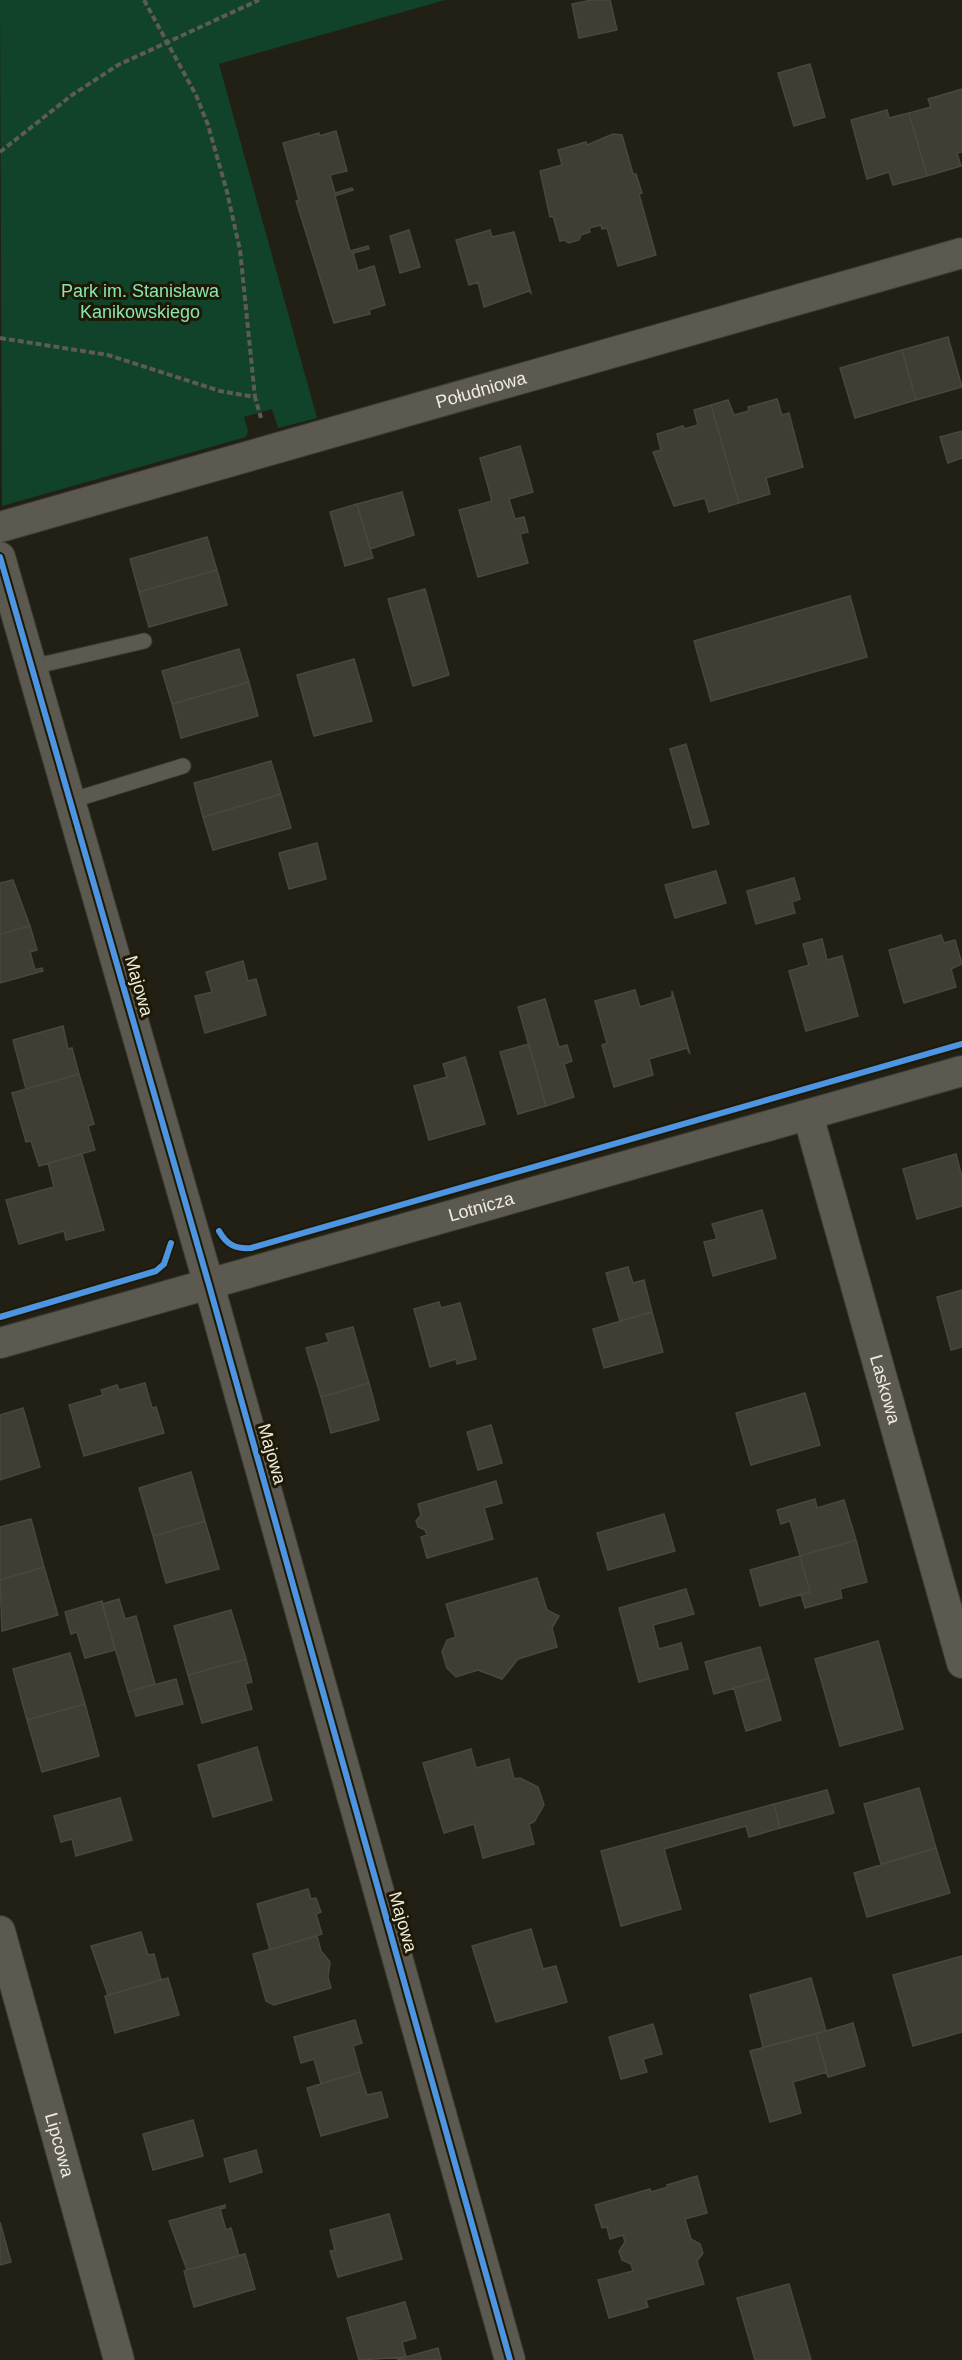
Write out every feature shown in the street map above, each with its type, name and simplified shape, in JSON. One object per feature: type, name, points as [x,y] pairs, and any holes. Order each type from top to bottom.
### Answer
[{"type":"street","name":"Południowa","points":[[0,527],[962,253]]},
{"type":"street","name":"Majowa","points":[[0,556],[209,1286],[510,2360]]},
{"type":"street","name":"Lotnicza","points":[[0,1343],[209,1286],[962,1071]]},
{"type":"street","name":"Laskowa","points":[[808,1115],[962,1663]]},
{"type":"street","name":"Lipcowa","points":[[0,1931],[119,2360]]},
{"type":"lane","points":[[32,667],[144,641]]},
{"type":"lane","points":[[70,801],[183,766]]},
{"type":"path","points":[[144,0],[196,95],[208,125],[240,249],[255,397],[264,429]]},
{"type":"path","points":[[0,152],[72,95],[118,65],[165,41],[259,0]]},
{"type":"path","points":[[0,338],[108,356],[220,391],[255,397]]},
{"type":"green space","name":"Park im. Stanisława Kanikowskiego","points":[[0,0],[445,0],[219,64],[317,418],[278,428],[272,409],[244,417],[248,431],[246,437],[2,506]]},
{"type":"building","points":[[592,0],[610,0],[617,30],[579,38],[572,4]]},
{"type":"building","points":[[810,64],[825,117],[794,126],[778,73]]},
{"type":"building","points":[[962,89],[962,152],[957,153],[961,166],[927,176],[909,113],[931,107],[928,99]]},
{"type":"building","points":[[887,110],[889,118],[909,113],[927,176],[893,185],[889,172],[867,179],[851,120]]},
{"type":"building","points":[[336,131],[347,171],[330,175],[335,193],[352,188],[353,190],[335,196],[350,251],[368,246],[369,249],[353,253],[358,271],[374,266],[385,305],[369,310],[370,314],[334,323],[296,201],[299,200],[283,143],[319,133],[319,136]]},
{"type":"building","points":[[613,134],[622,135],[633,174],[636,174],[642,193],[639,194],[656,255],[618,266],[607,228],[602,229],[601,225],[589,228],[590,232],[581,235],[579,240],[569,243],[564,240],[560,241],[553,216],[550,217],[540,171],[562,165],[558,150],[586,142],[587,145]]},
{"type":"building","points":[[409,230],[420,267],[400,273],[390,236]]},
{"type":"building","points":[[490,230],[492,237],[514,232],[531,293],[529,291],[484,307],[478,282],[469,285],[456,240]]},
{"type":"building","points":[[948,337],[962,387],[916,400],[902,350]]},
{"type":"building","points":[[902,350],[916,400],[855,418],[840,368]]},
{"type":"building","points":[[777,399],[782,415],[789,413],[803,467],[766,478],[770,494],[739,503],[711,405],[728,400],[734,415],[749,411],[748,407]]},
{"type":"building","points":[[711,405],[739,503],[709,512],[705,498],[674,506],[653,452],[661,450],[657,434],[683,426],[684,429],[698,425],[694,410]]},
{"type":"building","points":[[962,431],[962,458],[948,463],[940,437]]},
{"type":"building","points":[[520,446],[533,492],[509,499],[515,519],[524,517],[528,532],[520,534],[528,563],[478,577],[459,510],[492,501],[480,458]]},
{"type":"building","points":[[402,492],[414,535],[370,549],[357,504]]},
{"type":"building","points":[[357,504],[373,558],[345,566],[330,512]]},
{"type":"building","points":[[207,537],[217,570],[139,592],[130,559]]},
{"type":"building","points":[[217,570],[227,605],[149,627],[139,592]]},
{"type":"building","points":[[425,589],[449,675],[413,686],[388,599]]},
{"type":"building","points":[[850,596],[867,657],[711,701],[694,641]]},
{"type":"building","points":[[239,649],[249,682],[172,704],[162,671]]},
{"type":"building","points":[[354,659],[372,721],[314,736],[297,675]]},
{"type":"building","points":[[249,682],[258,716],[181,738],[172,704]]},
{"type":"building","points":[[686,744],[709,824],[693,828],[670,749]]},
{"type":"building","points":[[271,761],[281,794],[203,817],[194,783]]},
{"type":"building","points":[[281,794],[291,828],[213,850],[203,817]]},
{"type":"building","points":[[317,843],[326,879],[289,889],[279,853]]},
{"type":"building","points":[[716,871],[726,903],[675,918],[665,885]]},
{"type":"building","points":[[794,878],[800,899],[792,902],[795,913],[756,924],[747,891]]},
{"type":"building","points":[[13,880],[30,926],[0,934],[0,883]]},
{"type":"building","points":[[30,926],[37,950],[30,952],[35,970],[42,968],[43,971],[0,983],[0,934]]},
{"type":"building","points":[[941,935],[944,943],[955,940],[962,964],[951,969],[956,987],[904,1003],[889,950]]},
{"type":"building","points":[[822,939],[827,960],[842,956],[858,1016],[806,1031],[789,971],[809,965],[803,944]]},
{"type":"building","points":[[243,961],[248,981],[256,979],[266,1015],[205,1033],[195,996],[212,992],[206,972]]},
{"type":"building","points":[[635,990],[640,1007],[672,997],[672,991],[690,1054],[687,1048],[649,1059],[653,1075],[614,1087],[602,1045],[607,1043],[595,1001]]},
{"type":"building","points":[[545,999],[559,1047],[567,1045],[572,1061],[564,1064],[574,1097],[546,1106],[518,1007]]},
{"type":"building","points":[[63,1026],[68,1049],[72,1048],[79,1074],[26,1089],[13,1040]]},
{"type":"building","points":[[529,1044],[546,1106],[518,1114],[500,1052]]},
{"type":"building","points":[[465,1057],[485,1124],[429,1140],[414,1086],[447,1077],[443,1064]]},
{"type":"building","points":[[79,1074],[94,1124],[88,1126],[95,1150],[39,1166],[31,1141],[26,1142],[12,1093]]},
{"type":"building","points":[[82,1154],[104,1230],[66,1240],[64,1231],[19,1244],[6,1200],[54,1187],[48,1163]]},
{"type":"building","points":[[956,1154],[962,1177],[962,1206],[917,1219],[903,1169]]},
{"type":"building","points":[[762,1210],[776,1258],[713,1276],[704,1242],[717,1239],[712,1224]]},
{"type":"building","points":[[628,1267],[633,1283],[644,1280],[652,1312],[620,1321],[606,1273]]},
{"type":"building","points":[[962,1290],[962,1347],[951,1350],[937,1297]]},
{"type":"building","points":[[439,1302],[441,1308],[460,1303],[476,1359],[457,1364],[456,1359],[430,1367],[414,1309]]},
{"type":"building","points":[[652,1312],[663,1352],[604,1368],[593,1329]]},
{"type":"building","points":[[353,1327],[369,1383],[321,1397],[306,1348],[329,1342],[326,1334]]},
{"type":"building","points":[[145,1383],[152,1408],[156,1407],[164,1433],[84,1456],[69,1405],[103,1395],[101,1390],[117,1385],[119,1390]]},
{"type":"building","points":[[369,1383],[379,1420],[331,1433],[321,1397]]},
{"type":"building","points":[[805,1393],[820,1445],[751,1465],[736,1413]]},
{"type":"building","points":[[23,1408],[40,1467],[0,1480],[0,1415]]},
{"type":"building","points":[[491,1425],[502,1463],[478,1470],[467,1432]]},
{"type":"building","points":[[191,1472],[205,1521],[153,1536],[139,1488]]},
{"type":"building","points":[[496,1481],[502,1503],[484,1508],[493,1539],[427,1558],[421,1537],[427,1535],[425,1530],[418,1527],[416,1521],[421,1515],[418,1504]]},
{"type":"building","points":[[815,1499],[817,1508],[844,1500],[856,1540],[800,1556],[790,1521],[781,1524],[777,1510]]},
{"type":"building","points":[[664,1514],[675,1551],[608,1570],[597,1533]]},
{"type":"building","points":[[31,1519],[44,1567],[0,1580],[0,1527]]},
{"type":"building","points":[[205,1521],[219,1569],[166,1583],[153,1536]]},
{"type":"building","points":[[856,1540],[867,1582],[840,1589],[842,1598],[805,1608],[801,1594],[810,1592],[800,1556]]},
{"type":"building","points":[[800,1556],[810,1592],[760,1606],[750,1570]]},
{"type":"building","points":[[44,1567],[58,1615],[2,1631],[0,1580]]},
{"type":"building","points":[[537,1578],[547,1610],[559,1616],[552,1628],[557,1647],[518,1659],[502,1679],[478,1670],[456,1677],[447,1668],[442,1652],[447,1640],[456,1637],[446,1604]]},
{"type":"building","points":[[686,1589],[694,1614],[653,1625],[659,1649],[681,1643],[688,1669],[639,1682],[619,1608]]},
{"type":"building","points":[[119,1599],[125,1619],[136,1616],[155,1684],[128,1692],[102,1604]]},
{"type":"building","points":[[102,1601],[115,1650],[85,1658],[77,1632],[71,1634],[65,1612]]},
{"type":"building","points":[[231,1610],[246,1659],[188,1675],[174,1626]]},
{"type":"building","points":[[878,1641],[903,1729],[840,1746],[815,1659]]},
{"type":"building","points":[[760,1647],[769,1678],[714,1694],[705,1662]]},
{"type":"building","points":[[70,1653],[85,1704],[27,1720],[13,1669]]},
{"type":"building","points":[[246,1659],[252,1682],[245,1684],[252,1709],[202,1723],[188,1675]]},
{"type":"building","points":[[769,1678],[781,1720],[746,1731],[734,1688]]},
{"type":"building","points":[[176,1679],[183,1704],[136,1716],[128,1692]]},
{"type":"building","points":[[85,1704],[99,1756],[42,1772],[27,1720]]},
{"type":"building","points":[[257,1747],[272,1800],[213,1817],[198,1765]]},
{"type":"building","points":[[471,1749],[476,1768],[509,1759],[514,1779],[520,1778],[538,1787],[544,1805],[534,1822],[529,1824],[534,1844],[483,1858],[474,1824],[444,1833],[423,1763]]},
{"type":"building","points":[[919,1788],[936,1848],[881,1864],[864,1804]]},
{"type":"building","points":[[827,1790],[834,1813],[780,1828],[774,1804]]},
{"type":"building","points":[[120,1798],[132,1840],[76,1856],[72,1839],[61,1842],[54,1816]]},
{"type":"building","points":[[774,1804],[780,1828],[749,1837],[746,1826],[664,1849],[681,1909],[621,1926],[601,1851]]},
{"type":"building","points":[[936,1848],[950,1893],[867,1917],[854,1873]]},
{"type":"building","points":[[308,1889],[311,1899],[316,1898],[321,1912],[316,1914],[322,1934],[270,1950],[257,1904]]},
{"type":"building","points":[[531,1929],[543,1969],[556,1966],[567,2002],[496,2022],[472,1946]]},
{"type":"building","points":[[141,1932],[148,1955],[154,1954],[161,1980],[108,1995],[91,1946]]},
{"type":"building","points":[[317,1936],[321,1951],[330,1962],[328,1977],[331,1988],[274,2005],[266,2001],[253,1954]]},
{"type":"building","points":[[962,1956],[962,2032],[913,2046],[893,1975]]},
{"type":"building","points":[[168,1978],[179,2015],[115,2033],[105,1996]]},
{"type":"building","points":[[811,1978],[826,2031],[763,2047],[750,1995]]},
{"type":"building","points":[[355,2020],[362,2043],[353,2046],[360,2072],[321,2084],[314,2059],[301,2063],[294,2037]]},
{"type":"building","points":[[853,2023],[865,2066],[828,2077],[816,2034]]},
{"type":"building","points":[[653,2024],[662,2054],[643,2059],[647,2072],[621,2079],[609,2037]]},
{"type":"building","points":[[816,2034],[827,2072],[793,2082],[801,2113],[770,2122],[750,2051]]},
{"type":"building","points":[[360,2072],[367,2095],[381,2092],[388,2117],[321,2136],[307,2088]]},
{"type":"building","points":[[193,2120],[203,2156],[153,2170],[143,2134]]},
{"type":"building","points":[[256,2150],[262,2172],[230,2182],[224,2159]]},
{"type":"building","points":[[697,2176],[707,2213],[685,2219],[691,2239],[700,2244],[703,2253],[697,2261],[704,2284],[646,2300],[648,2307],[609,2318],[598,2280],[633,2271],[631,2264],[622,2260],[619,2251],[625,2242],[623,2235],[610,2239],[607,2227],[602,2228],[595,2205],[650,2189],[651,2192]]},
{"type":"building","points":[[225,2205],[225,2208],[220,2209],[226,2230],[231,2228],[239,2256],[187,2270],[169,2221]]},
{"type":"building","points":[[389,2214],[402,2259],[338,2277],[330,2251],[335,2250],[330,2230]]},
{"type":"building","points":[[0,2222],[11,2262],[0,2265]]},
{"type":"building","points":[[245,2254],[255,2289],[194,2307],[184,2271]]},
{"type":"building","points":[[789,2284],[811,2360],[755,2360],[737,2298]]},
{"type":"building","points":[[405,2302],[416,2338],[402,2342],[406,2357],[359,2360],[347,2318]]},
{"type":"building","points":[[438,2348],[441,2360],[397,2360],[406,2357]]},
{"type":"cycle path","points":[[0,557],[209,1285],[510,2360]]},
{"type":"cycle path","points":[[219,1231],[232,1245],[251,1248],[962,1044]]},
{"type":"cycle path","points":[[0,1317],[156,1271],[164,1264],[171,1243]]}]
